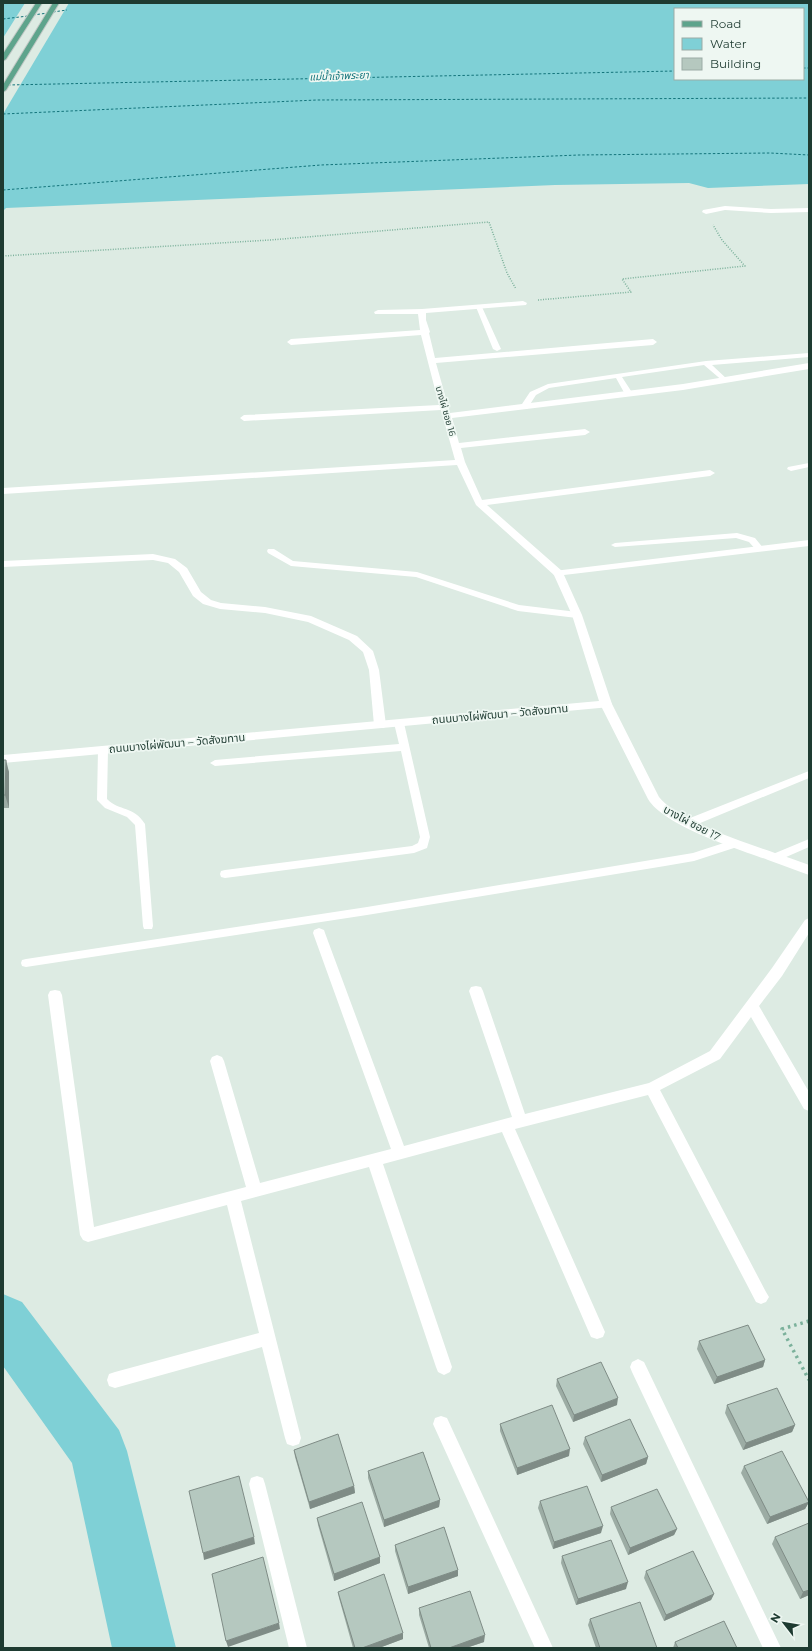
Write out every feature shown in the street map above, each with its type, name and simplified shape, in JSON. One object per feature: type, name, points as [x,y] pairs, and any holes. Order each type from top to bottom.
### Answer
[{"type":"main road","points":[[3,59],[39,3]]},
{"type":"main road","points":[[3,90],[56,3]]},
{"type":"street","points":[[706,212],[726,208],[771,211],[809,210]]},
{"type":"street","points":[[378,312],[422,311],[523,303]]},
{"type":"street","name":"บางไผ่ ซอย 16","points":[[422,311],[422,320],[426,332],[431,361],[460,462],[479,503],[558,573]]},
{"type":"street","points":[[291,342],[426,332]]},
{"type":"street","points":[[431,361],[653,342]]},
{"type":"street","points":[[448,416],[629,394],[808,366]]},
{"type":"street","points":[[244,418],[445,407]]},
{"type":"street","points":[[456,446],[585,432]]},
{"type":"street","points":[[3,491],[460,462]]},
{"type":"street","points":[[479,503],[710,473]]},
{"type":"street","points":[[606,704],[577,615],[558,573],[809,543]]},
{"type":"street","points":[[3,564],[153,557],[171,561],[183,570],[197,594],[207,602],[220,606],[265,610],[311,619],[353,638],[368,651],[374,670],[380,725]]},
{"type":"street","name":"ถนนบางไผ่พัฒนา – วัดสังฆทาน","points":[[3,759],[606,704]]},
{"type":"street","name":"บางไผ่ ซอย 17","points":[[606,704],[654,799],[662,808],[733,844],[777,857],[809,870]]},
{"type":"street","points":[[55,996],[88,1235],[255,1192],[399,1152],[652,1088],[715,1055],[777,972],[809,924]]},
{"type":"street","points":[[319,933],[399,1152]]},
{"type":"street","points":[[476,992],[513,1123],[597,1332]]},
{"type":"street","points":[[752,1006],[809,1105]]},
{"type":"street","points":[[217,1061],[255,1192]]},
{"type":"street","points":[[652,1088],[761,1297]]},
{"type":"street","points":[[374,1159],[444,1367]]},
{"type":"street","points":[[232,1197],[293,1438]]},
{"type":"street","points":[[115,1380],[268,1338]]},
{"type":"street","points":[[638,1367],[772,1648]]},
{"type":"street","points":[[441,1424],[544,1648]]},
{"type":"street","points":[[257,1484],[298,1648]]},
{"type":"lane","points":[[479,307],[497,349]]},
{"type":"lane","points":[[524,407],[529,396],[537,389],[548,386],[706,363],[809,355]]},
{"type":"lane","points":[[794,356],[808,366]]},
{"type":"lane","points":[[706,363],[724,380]]},
{"type":"lane","points":[[618,376],[629,394]]},
{"type":"lane","points":[[791,469],[809,465]]},
{"type":"lane","points":[[615,545],[737,535],[752,540],[760,549]]},
{"type":"lane","points":[[271,551],[291,563],[417,575],[518,608],[577,615]]},
{"type":"lane","points":[[225,874],[414,849],[423,845],[425,837],[399,723]]},
{"type":"lane","points":[[215,763],[404,747]]},
{"type":"lane","points":[[103,750],[102,800],[112,809],[131,814],[140,824],[148,926]]},
{"type":"lane","points":[[689,823],[809,774]]},
{"type":"lane","points":[[777,857],[809,843]]},
{"type":"lane","points":[[26,963],[367,911],[665,862],[694,857],[733,844]]},
{"type":"path","points":[[3,256],[270,240],[489,222],[494,240],[507,273],[523,303],[571,296],[631,292],[622,279],[745,266],[722,240],[712,222]]},
{"type":"path","points":[[809,1321],[782,1329],[809,1380]]},
{"type":"water","name":"แม่น้ำเจ้าพระยา","points":[[3,3],[809,3],[809,184],[708,188],[689,183],[555,185],[6,208],[3,211]]},
{"type":"pier","points":[[25,3],[69,3],[3,114],[3,38]]},
{"type":"building","points":[[3,760],[6,760],[5,795],[3,795]]},
{"type":"building","points":[[748,1325],[765,1360],[717,1377],[699,1341]]},
{"type":"building","points":[[601,1362],[618,1398],[574,1415],[557,1379]]},
{"type":"building","points":[[777,1388],[795,1425],[746,1443],[727,1405]]},
{"type":"building","points":[[552,1405],[570,1449],[517,1468],[500,1424]]},
{"type":"building","points":[[630,1419],[648,1457],[602,1475],[585,1437]]},
{"type":"building","points":[[338,1434],[354,1486],[309,1502],[294,1450]]},
{"type":"building","points":[[782,1451],[809,1502],[770,1517],[744,1466]]},
{"type":"building","points":[[423,1452],[440,1500],[384,1520],[368,1471]]},
{"type":"building","points":[[239,1476],[254,1537],[203,1553],[189,1491]]},
{"type":"building","points":[[587,1486],[603,1526],[554,1542],[540,1501]]},
{"type":"building","points":[[657,1489],[677,1529],[630,1548],[611,1507]]},
{"type":"building","points":[[362,1502],[380,1557],[334,1574],[317,1518]]},
{"type":"building","points":[[809,1523],[809,1590],[803,1592],[775,1537]]},
{"type":"building","points":[[444,1527],[458,1570],[408,1587],[395,1545]]},
{"type":"building","points":[[611,1540],[628,1582],[578,1599],[562,1556]]},
{"type":"building","points":[[693,1551],[714,1594],[666,1615],[646,1571]]},
{"type":"building","points":[[263,1557],[279,1623],[226,1641],[212,1574]]},
{"type":"building","points":[[384,1574],[403,1633],[362,1648],[355,1648],[338,1592]]},
{"type":"building","points":[[470,1591],[485,1635],[449,1648],[431,1648],[419,1608]]},
{"type":"building","points":[[640,1602],[657,1648],[600,1648],[590,1619]]},
{"type":"building","points":[[724,1621],[737,1648],[678,1648],[675,1642]]},
{"type":"waterway","points":[[3,1320],[98,1451],[144,1648]]},
{"type":"ferry route","points":[[53,12],[67,10]]},
{"type":"ferry route","points":[[33,15],[48,13]]},
{"type":"ferry route","points":[[3,19],[28,16]]},
{"type":"ferry route","points":[[804,68],[809,68]]},
{"type":"ferry route","points":[[8,85],[674,71]]},
{"type":"ferry route","points":[[3,114],[317,100],[809,98]]},
{"type":"ferry route","points":[[3,190],[321,165],[579,155],[770,153],[809,155]]}]
